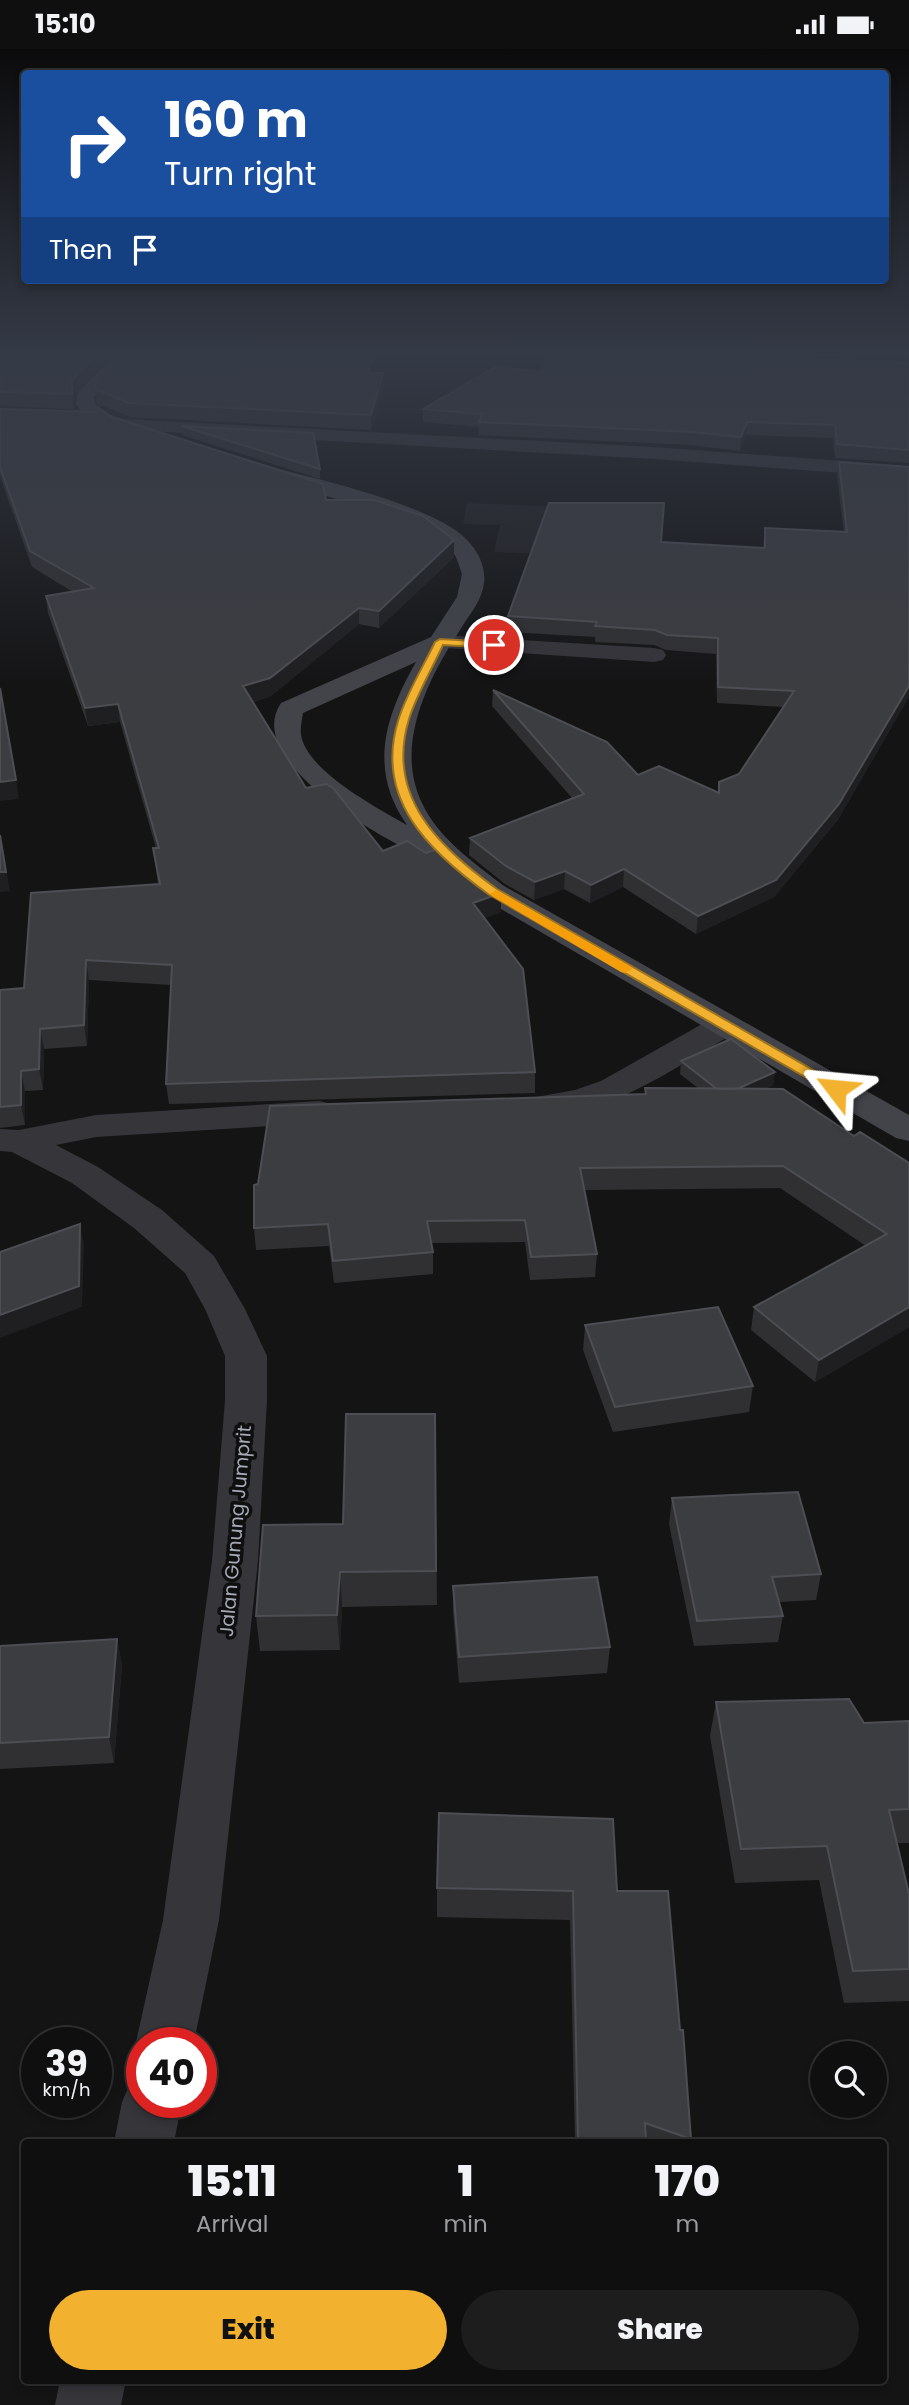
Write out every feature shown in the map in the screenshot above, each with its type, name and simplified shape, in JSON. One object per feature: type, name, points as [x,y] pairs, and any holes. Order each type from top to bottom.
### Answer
[{"type":"street","points":[[823,465],[909,471]]},
{"type":"street","points":[[251,467],[432,524],[456,540],[467,555],[474,576],[468,597],[440,642],[404,718],[398,744],[398,768],[407,802],[427,834],[455,865]]},
{"type":"street","points":[[654,655],[440,642],[290,709],[288,737],[304,764],[351,804],[455,865],[492,891],[723,1026],[909,1130]]},
{"type":"street","points":[[517,1107],[582,1100],[613,1087],[723,1026]]},
{"type":"street","points":[[9,1140],[96,1126],[354,1111]]},
{"type":"street","name":"Jalan Gunung Jumprit","points":[[9,1140],[85,1175],[148,1219],[200,1265],[225,1308],[246,1356],[246,1400],[235,1561],[191,1920],[168,2027]]},
{"type":"street","points":[[145,2139],[149,2118]]},
{"type":"street","points":[[88,2405],[92,2384]]},
{"type":"shaded area","points":[[467,503],[663,511],[660,559],[494,552],[500,525],[463,524]]},
{"type":"building","points":[[263,465],[323,484],[326,500],[374,500],[423,516],[454,540],[379,611],[359,608],[270,678],[243,686],[306,788],[326,784],[333,788],[383,851],[407,841],[426,853],[440,848],[481,881],[501,893],[473,903],[523,969],[535,1072],[166,1084],[172,965],[86,960],[84,1025],[40,1029],[39,1069],[21,1071],[21,1105],[0,1107],[0,990],[24,988],[31,893],[160,884],[153,848],[159,848],[118,704],[85,708],[46,596],[94,588],[30,551],[0,467]]},
{"type":"building","points":[[839,465],[909,467],[909,686],[839,804],[776,880],[698,916],[624,869],[591,885],[565,871],[535,882],[506,866],[470,838],[584,794],[493,690],[607,742],[638,775],[659,766],[719,793],[719,782],[739,774],[794,691],[718,687],[718,638],[595,626],[597,622],[508,616],[549,503],[664,503],[661,542],[765,548],[765,528],[847,532]]},
{"type":"building","points":[[0,688],[16,780],[0,782]]},
{"type":"building","points":[[0,835],[6,872],[0,872]]},
{"type":"building","points":[[731,1039],[775,1072],[737,1089],[717,1089],[681,1061]]},
{"type":"building","points":[[645,1088],[783,1089],[854,1136],[860,1132],[909,1163],[909,1307],[819,1360],[754,1307],[887,1234],[783,1166],[580,1168],[597,1254],[531,1257],[525,1220],[427,1221],[433,1252],[333,1261],[328,1224],[254,1228],[254,1185],[258,1184],[270,1106],[646,1094]]},
{"type":"building","points":[[80,1224],[79,1286],[0,1315],[0,1252]]},
{"type":"building","points":[[718,1307],[753,1386],[615,1407],[585,1325]]},
{"type":"building","points":[[346,1414],[435,1414],[436,1571],[340,1572],[337,1615],[256,1616],[263,1525],[343,1524]]},
{"type":"building","points":[[798,1492],[821,1574],[772,1577],[783,1616],[697,1621],[672,1498]]},
{"type":"building","points":[[597,1577],[610,1647],[459,1657],[453,1586]]},
{"type":"building","points":[[117,1639],[109,1737],[0,1743],[0,1646]]},
{"type":"building","points":[[849,1699],[864,1723],[909,1721],[909,1809],[889,1810],[909,1894],[909,1969],[853,1971],[827,1846],[741,1849],[716,1702]]},
{"type":"building","points":[[439,1813],[613,1819],[617,1891],[668,1891],[691,2139],[645,2123],[646,2139],[578,2139],[573,1891],[437,1888]]},
{"type":"slow traffic","points":[[496,894],[625,969]]},
{"type":"route","points":[[494,645],[440,642],[404,718],[398,744],[398,768],[407,802],[427,834],[455,865],[492,891],[836,1089]]}]
